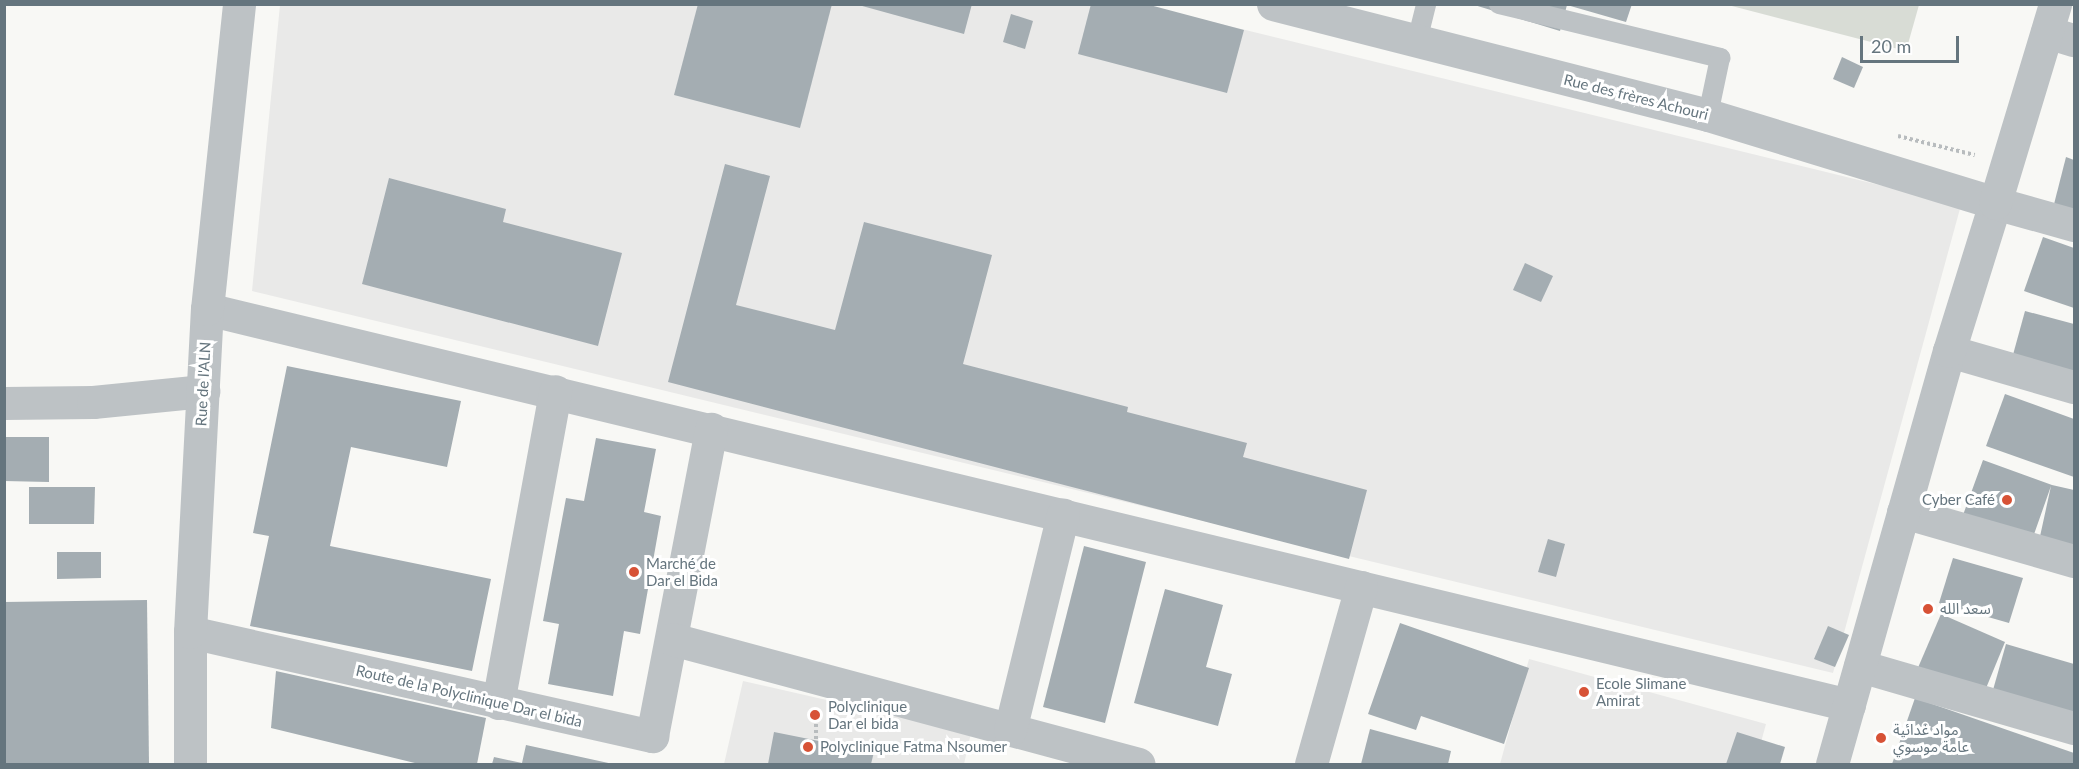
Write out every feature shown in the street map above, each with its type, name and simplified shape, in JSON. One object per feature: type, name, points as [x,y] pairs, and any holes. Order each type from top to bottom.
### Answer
[{"type":"street","name":"Rue de l'ALN","points":[[190,765],[190,632],[207,309],[239,4]]},
{"type":"street","name":"Rue des frères Achouri","points":[[1273,4],[1708,115],[2074,225]]},
{"type":"street","points":[[1832,765],[1949,351],[1995,203],[2059,25]]},
{"type":"street","points":[[207,309],[555,391],[1849,705]]},
{"type":"street","points":[[1949,351],[2074,387]]},
{"type":"street","points":[[4,403],[93,402],[203,391]]},
{"type":"street","points":[[498,703],[555,391]]},
{"type":"street","name":"Route de la Polyclinique Dar el bida","points":[[190,632],[652,736],[711,429]]},
{"type":"street","points":[[1904,512],[2074,561]]},
{"type":"street","points":[[1010,730],[1063,514]]},
{"type":"street","points":[[1311,765],[1361,587]]},
{"type":"street","points":[[672,639],[1139,765]]},
{"type":"street","points":[[1860,666],[2074,728]]},
{"type":"lane","points":[[1417,41],[1426,4]]},
{"type":"lane","points":[[1499,4],[1720,58],[1708,115]]},
{"type":"shaded area","points":[[280,5],[1143,5],[1961,205],[1833,673],[252,291]]},
{"type":"shaded area","points":[[1728,5],[1919,5],[1906,51]]},
{"type":"shaded area","name":"Ecole Slimane Amirat","points":[[1529,659],[1766,724],[1755,764],[1500,764]]},
{"type":"shaded area","name":"Polyclinique Dar el bida","points":[[743,681],[971,733],[964,764],[724,764]]},
{"type":"building","points":[[698,4],[832,4],[800,128],[674,95]]},
{"type":"building","points":[[855,4],[972,4],[964,34]]},
{"type":"building","points":[[1091,4],[1146,4],[1244,30],[1227,93],[1078,54]]},
{"type":"building","points":[[1471,4],[1632,4],[1626,22],[1567,5],[1560,31]]},
{"type":"building","points":[[1011,14],[1033,21],[1025,49],[1003,42]]},
{"type":"building","points":[[1842,57],[1863,67],[1854,88],[1833,79]]},
{"type":"building","points":[[2066,157],[2074,160],[2074,218],[2052,212]]},
{"type":"building","points":[[725,164],[770,176],[736,305],[835,330],[864,222],[992,255],[963,364],[1128,407],[1127,412],[1247,443],[1243,457],[1367,490],[1349,559],[668,382]]},
{"type":"building","points":[[389,178],[506,209],[503,222],[622,253],[598,346],[362,284]]},
{"type":"building","points":[[2043,237],[2074,248],[2074,308],[2024,291]]},
{"type":"building","points":[[1525,263],[1553,276],[1541,302],[1513,290]]},
{"type":"building","points":[[2025,311],[2074,324],[2074,379],[2011,362]]},
{"type":"building","points":[[287,366],[461,401],[447,467],[351,447],[330,546],[491,579],[472,671],[250,626],[269,536],[253,533]]},
{"type":"building","points":[[2005,394],[2074,419],[2074,477],[1986,446]]},
{"type":"building","points":[[4,437],[49,437],[49,482],[4,481]]},
{"type":"building","points":[[596,438],[656,449],[644,512],[661,516],[640,634],[624,631],[613,696],[548,684],[559,624],[543,621],[566,498],[584,501]]},
{"type":"building","name":"Cyber Café","points":[[1983,460],[2052,485],[2074,490],[2074,549],[2039,541],[2051,486],[2032,540],[1963,515]]},
{"type":"building","points":[[29,487],[95,487],[94,524],[29,524]]},
{"type":"building","points":[[1548,539],[1565,544],[1556,577],[1538,572]]},
{"type":"building","points":[[1084,546],[1146,562],[1105,723],[1043,707]]},
{"type":"building","points":[[57,552],[101,552],[101,578],[57,579]]},
{"type":"building","points":[[1953,558],[2023,578],[2009,623],[1939,603]]},
{"type":"building","points":[[1165,589],[1223,605],[1206,667],[1232,674],[1218,726],[1134,703]]},
{"type":"building","points":[[147,600],[149,764],[4,764],[4,602]]},
{"type":"building","points":[[1941,614],[2005,642],[1982,698],[1917,670]]},
{"type":"building","points":[[1400,623],[1529,668],[1504,744],[1421,716],[1416,730],[1368,714]]},
{"type":"building","points":[[1828,626],[1849,635],[1835,667],[1814,659]]},
{"type":"building","points":[[2006,644],[2074,664],[2074,720],[1991,697]]},
{"type":"building","points":[[276,671],[486,718],[477,764],[419,764],[271,728]]},
{"type":"building","points":[[1915,698],[2074,753],[2074,764],[1892,764]]},
{"type":"building","points":[[1370,729],[1451,751],[1448,764],[1361,764]]},
{"type":"building","name":"Polyclinique Fatma Nsoumer","points":[[774,732],[874,752],[871,764],[768,764]]},
{"type":"building","points":[[1737,732],[1785,747],[1780,764],[1726,764]]},
{"type":"building","points":[[526,745],[613,764],[492,764],[494,757],[522,763]]},
{"type":"place","name":"Cyber Café","points":[[2007,500]]},
{"type":"place","name":"Marché de Dar el Bida","points":[[634,572]]},
{"type":"place","name":"سعد الله","points":[[1928,609]]},
{"type":"place","name":"Ecole Slimane Amirat","points":[[1584,692]]},
{"type":"place","name":"Polyclinique Dar el bida","points":[[815,715]]},
{"type":"place","name":"مواد غدائية عامة موسوي","points":[[1881,738]]},
{"type":"place","name":"Polyclinique Fatma Nsoumer","points":[[808,747]]}]
